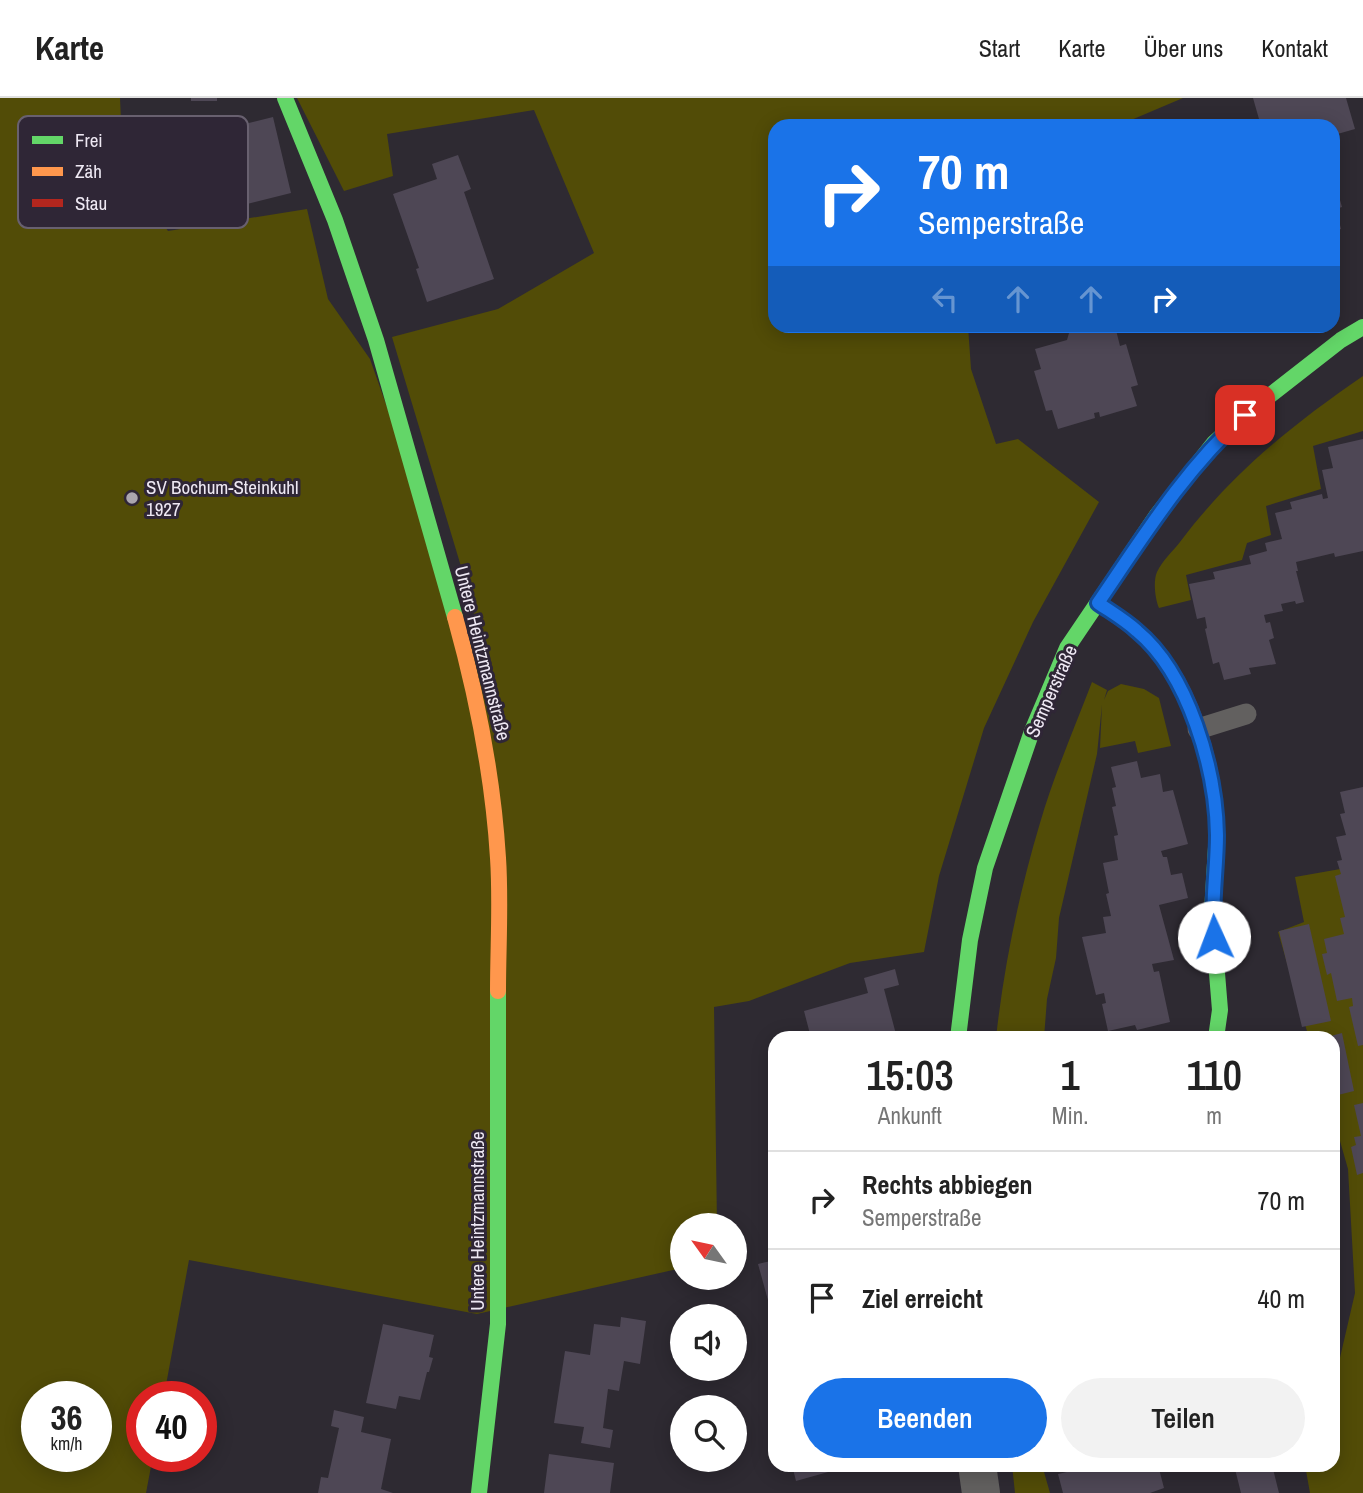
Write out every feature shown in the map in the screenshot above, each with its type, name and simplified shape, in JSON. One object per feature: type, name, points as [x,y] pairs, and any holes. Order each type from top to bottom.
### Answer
[{"type":"street","name":"Untere Heintzmannstraße","points":[[285,98],[335,220],[376,340],[469,667],[485,743],[498,859],[499,1324],[479,1493]]},
{"type":"street","name":"Semperstraße","points":[[959,1031],[970,940],[985,868],[1032,731],[1067,648],[1157,515],[1214,443],[1245,415],[1341,340],[1363,327]]},
{"type":"street","points":[[1098,603],[1139,632],[1169,668],[1198,729],[1209,763],[1216,806],[1217,838],[1212,912],[1220,1010],[1217,1031]]},
{"type":"street","points":[[978,1472],[981,1493]]},
{"type":"lane","points":[[1198,729],[1247,714]]},
{"type":"shaded area","points":[[0,98],[120,98],[121,116],[18,116],[18,228],[166,228],[168,231],[187,228],[248,228],[248,218],[307,209],[328,299],[370,359],[500,728],[469,593],[392,337],[498,309],[594,253],[534,110],[387,134],[393,176],[344,191],[297,98],[1183,98],[1134,119],[768,119],[768,333],[968,333],[971,369],[996,444],[1018,439],[1099,502],[1033,622],[984,728],[939,876],[924,952],[850,963],[749,1001],[714,1007],[717,1213],[670,1213],[670,1271],[477,1314],[189,1260],[167,1381],[126,1381],[126,1472],[150,1472],[146,1493],[0,1493]]},
{"type":"shaded area","points":[[1363,376],[1363,431],[1313,446],[1321,489],[1266,506],[1271,535],[1247,543],[1242,560],[1186,575],[1191,600],[1159,608],[1155,590],[1157,572],[1220,494],[1288,432]]},
{"type":"shaded area","points":[[1092,682],[1107,690],[1104,700],[1108,691],[1121,684],[1144,689],[1159,698],[1171,746],[1138,753],[1135,741],[1100,748],[1102,705],[1097,754],[1059,918],[1056,958],[1047,999],[1045,1031],[997,1031],[1019,903],[1032,849],[1052,787]]},
{"type":"shaded area","points":[[1363,865],[1363,1493],[1310,1493],[1306,1472],[1340,1472],[1340,1358],[1355,1293],[1348,1169],[1340,1141],[1340,1031],[1307,1031],[1278,932],[1304,922],[1295,877]]},
{"type":"shaded area","points":[[1013,1472],[1044,1472],[1050,1493],[1015,1493]]},
{"type":"building","points":[[191,98],[217,98],[217,101],[191,101]]},
{"type":"building","points":[[1253,98],[1346,98],[1355,129],[1340,133],[1340,119],[1259,119]]},
{"type":"building","points":[[273,117],[291,193],[248,204],[248,123]]},
{"type":"building","points":[[458,155],[471,189],[464,192],[494,279],[427,302],[416,269],[419,268],[393,194],[437,179],[432,164]]},
{"type":"building","points":[[1069,333],[1117,333],[1120,346],[1126,344],[1138,385],[1131,387],[1137,406],[1100,417],[1099,412],[1094,413],[1095,418],[1058,429],[1052,410],[1046,411],[1034,371],[1041,369],[1035,349],[1067,340]]},
{"type":"building","points":[[1363,439],[1363,551],[1335,557],[1334,553],[1296,562],[1304,602],[1281,604],[1283,611],[1264,615],[1266,623],[1270,622],[1274,638],[1269,640],[1276,664],[1249,668],[1251,674],[1224,680],[1219,662],[1213,664],[1205,617],[1197,619],[1189,584],[1215,579],[1213,572],[1251,564],[1249,556],[1267,551],[1265,543],[1282,539],[1275,513],[1292,509],[1290,502],[1322,494],[1323,499],[1328,498],[1322,470],[1333,468],[1328,447]]},
{"type":"building","points":[[1137,761],[1141,778],[1160,774],[1163,792],[1173,790],[1188,844],[1161,851],[1163,857],[1167,857],[1171,875],[1182,873],[1188,898],[1159,905],[1174,960],[1152,964],[1154,972],[1159,971],[1170,1022],[1137,1030],[1135,1025],[1108,1031],[1102,1004],[1106,1003],[1104,993],[1096,995],[1082,937],[1106,933],[1103,917],[1111,916],[1103,863],[1118,860],[1114,836],[1118,835],[1112,807],[1116,806],[1112,788],[1116,787],[1111,767]]},
{"type":"building","points":[[1363,787],[1363,1045],[1358,1046],[1349,1007],[1353,1006],[1352,998],[1337,1001],[1331,973],[1327,975],[1322,954],[1327,953],[1324,939],[1344,934],[1340,918],[1345,917],[1335,876],[1341,874],[1337,861],[1342,860],[1336,837],[1346,835],[1340,814],[1345,813],[1340,792]]},
{"type":"building","points":[[1309,924],[1331,1021],[1302,1027],[1279,931]]},
{"type":"building","points":[[895,969],[899,985],[884,989],[895,1031],[809,1031],[804,1011],[868,993],[864,978]]},
{"type":"building","points":[[1340,1034],[1354,1091],[1340,1094]]},
{"type":"building","points":[[1363,1103],[1363,1173],[1357,1175],[1351,1147],[1356,1145],[1354,1137],[1361,1136],[1354,1105]]},
{"type":"building","points":[[768,1262],[768,1300],[758,1264]]},
{"type":"building","points":[[621,1317],[646,1321],[640,1364],[624,1361],[619,1391],[608,1389],[603,1428],[613,1430],[610,1448],[581,1443],[584,1427],[554,1423],[565,1351],[590,1355],[594,1324],[620,1327]]},
{"type":"building","points":[[383,1324],[434,1335],[429,1357],[433,1358],[420,1400],[399,1396],[396,1409],[366,1403]]},
{"type":"building","points":[[334,1410],[364,1417],[361,1432],[391,1439],[381,1489],[393,1493],[318,1493],[321,1477],[328,1478],[339,1428],[331,1426]]},
{"type":"building","points":[[549,1454],[614,1463],[610,1493],[544,1493]]},
{"type":"building","points":[[794,1472],[828,1472],[796,1481]]},
{"type":"building","points":[[1160,1472],[1164,1488],[1150,1493],[1063,1493],[1058,1474]]},
{"type":"building","points":[[1236,1472],[1274,1472],[1279,1493],[1241,1493]]},
{"type":"traffic: fast","points":[[285,98],[335,220],[376,340],[455,617]]},
{"type":"traffic: fast","points":[[959,1031],[970,940],[985,868],[1032,731],[1067,648],[1157,515],[1214,443],[1245,415],[1341,340],[1363,327]]},
{"type":"traffic: fast","points":[[1217,831],[1212,912],[1220,1010],[1217,1031]]},
{"type":"traffic: fast","points":[[479,1493],[498,1324],[498,991]]},
{"type":"traffic: slow","points":[[455,617],[477,706],[496,827],[499,875],[498,991]]},
{"type":"traffic: jam","points":[[1098,603],[1137,631],[1156,650],[1185,696],[1205,750],[1217,831]]},
{"type":"place","name":"SV Bochum-Steinkuhl 1927","points":[[132,498]]},
{"type":"route","points":[[1214,937],[1212,912],[1217,838],[1216,806],[1209,763],[1197,724],[1169,668],[1139,632],[1098,603],[1157,515],[1214,443],[1245,415]]}]
